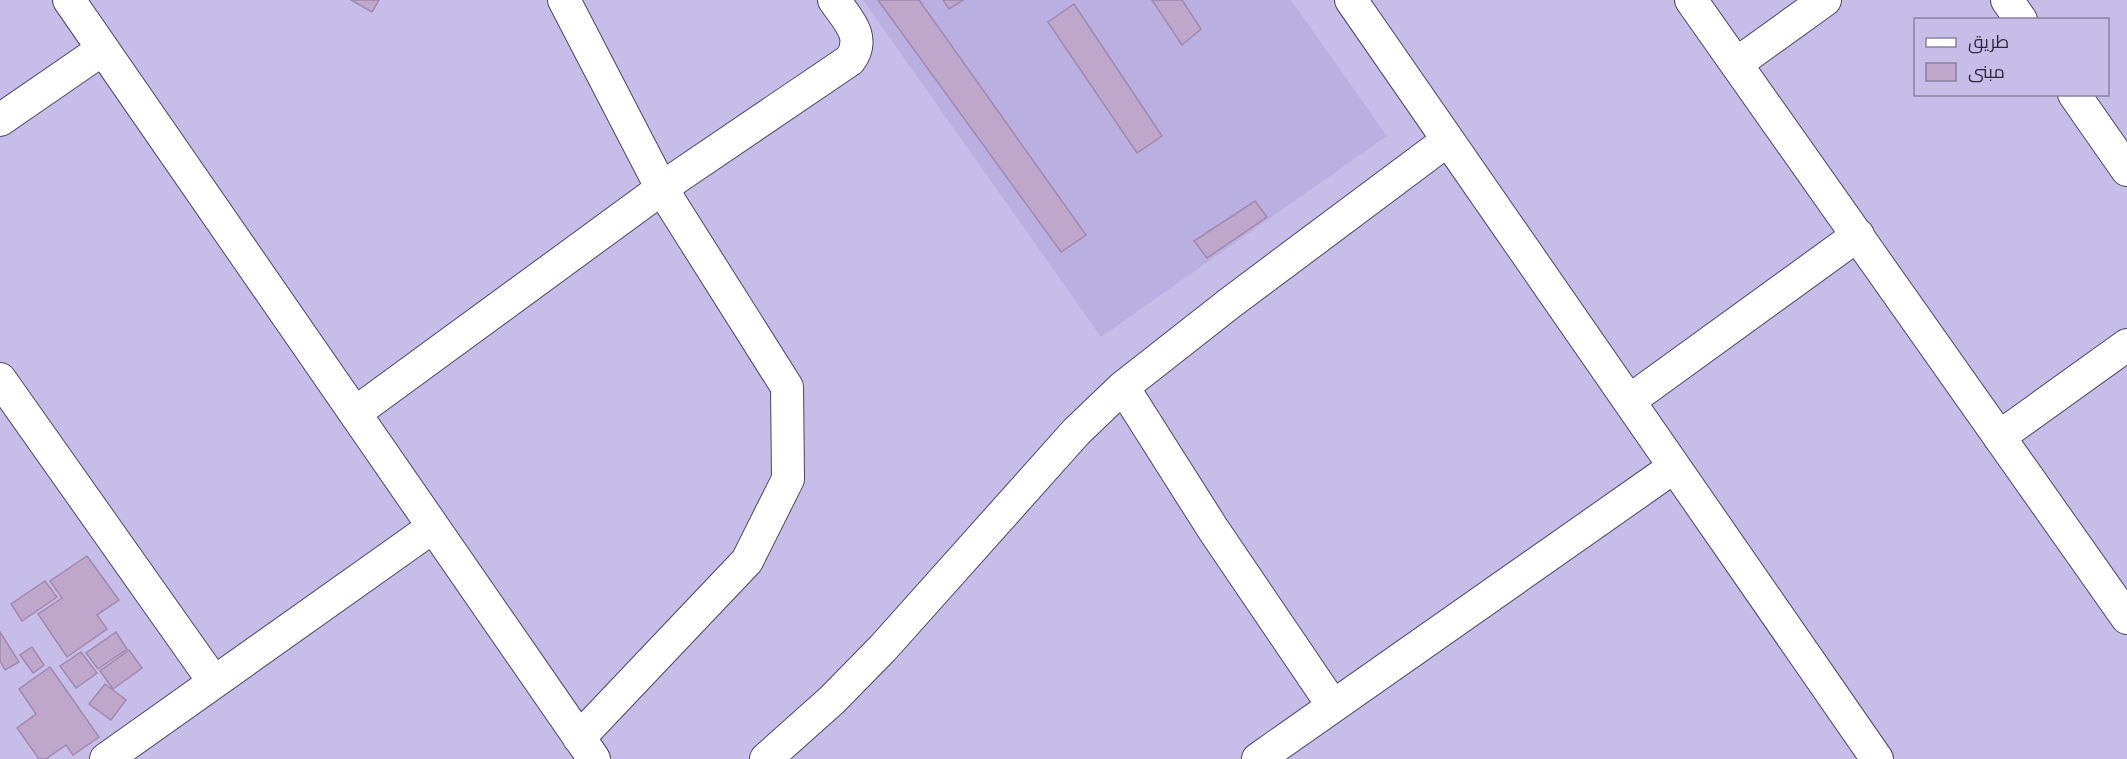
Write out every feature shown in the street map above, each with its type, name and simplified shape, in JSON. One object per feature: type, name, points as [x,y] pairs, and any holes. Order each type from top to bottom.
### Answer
[{"type":"street","points":[[69,0],[587,748],[747,561],[788,479],[787,387],[662,189],[564,0]]},
{"type":"street","points":[[355,413],[662,189],[850,60],[857,45],[857,37],[834,0]]},
{"type":"street","points":[[1350,0],[1877,759]]},
{"type":"street","points":[[1691,0],[2127,618]]},
{"type":"street","points":[[1736,64],[1826,0]]},
{"type":"street","points":[[2007,0],[2020,18]]},
{"type":"street","points":[[0,120],[102,49]]},
{"type":"street","points":[[2075,96],[2127,170]]},
{"type":"street","points":[[766,759],[832,699],[883,648],[1076,432],[1123,387],[1221,310],[1448,140]]},
{"type":"street","points":[[1629,401],[1858,235]]},
{"type":"street","points":[[2000,437],[2127,345]]},
{"type":"street","points":[[2,386],[214,682]]},
{"type":"street","points":[[1123,387],[1213,529],[1333,706]]},
{"type":"street","points":[[1258,759],[1674,467]]},
{"type":"street","points":[[106,759],[433,526]]},
{"type":"shaded area","points":[[863,0],[1291,0],[1387,136],[1101,337]]},
{"type":"building","points":[[351,0],[379,0],[372,12]]},
{"type":"building","points":[[878,0],[919,0],[1086,235],[1061,252]]},
{"type":"building","points":[[943,0],[963,0],[949,9]]},
{"type":"building","points":[[1152,0],[1182,0],[1201,29],[1182,45]]},
{"type":"building","points":[[1074,4],[1162,136],[1137,153],[1048,22]]},
{"type":"building","points":[[1255,201],[1267,217],[1207,258],[1194,241]]},
{"type":"building","points":[[87,556],[119,600],[97,615],[107,629],[67,657],[38,614],[62,598],[50,581]]},
{"type":"building","points":[[45,581],[57,597],[22,621],[11,604]]},
{"type":"building","points":[[0,632],[19,662],[5,670],[0,661]]},
{"type":"building","points":[[116,632],[127,649],[98,669],[86,653]]},
{"type":"building","points":[[32,647],[44,665],[33,673],[20,655]]},
{"type":"building","points":[[129,650],[142,668],[113,689],[100,671]]},
{"type":"building","points":[[81,652],[97,673],[76,688],[60,666]]},
{"type":"building","points":[[50,667],[99,737],[73,755],[66,745],[46,759],[39,759],[17,728],[36,714],[19,689]]},
{"type":"building","points":[[105,684],[126,700],[111,720],[89,704]]}]
